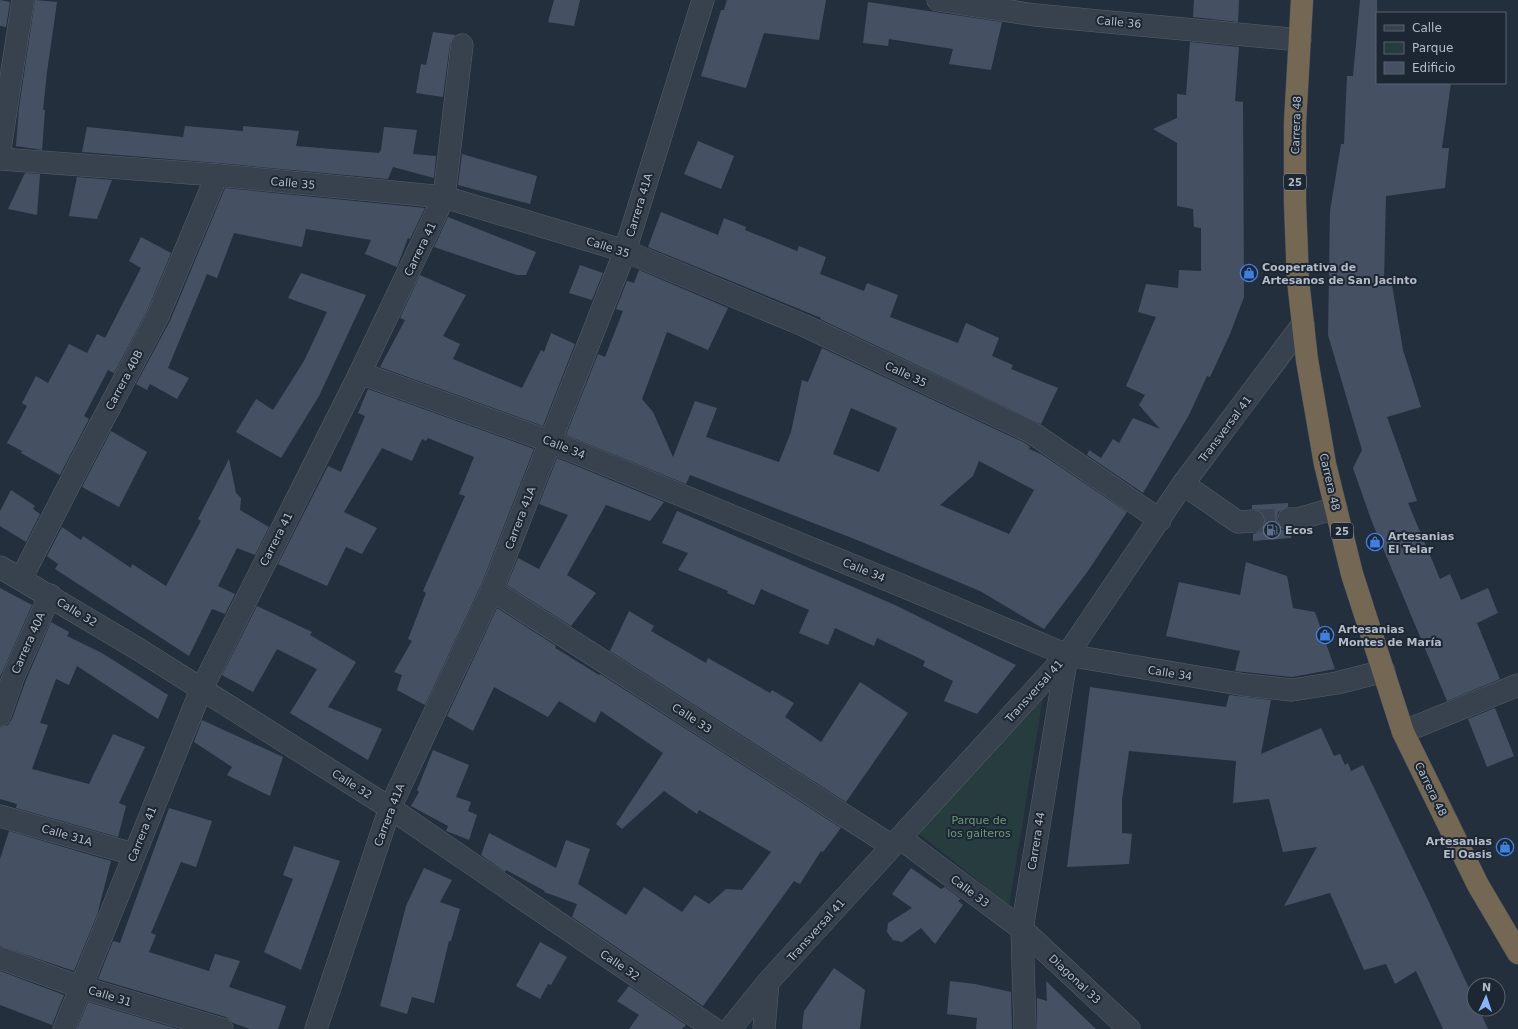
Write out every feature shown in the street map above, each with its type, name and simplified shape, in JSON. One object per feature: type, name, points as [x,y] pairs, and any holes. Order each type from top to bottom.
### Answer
[{"type":"highway","name":"Carrera 48","points":[[1302,0],[1295,123],[1295,204],[1298,280],[1307,360],[1325,464],[1352,574],[1403,732],[1478,885],[1518,953]]},
{"type":"street","points":[[0,149],[23,0]]},
{"type":"street","name":"Carrera 41A","points":[[316,1029],[390,808],[492,590],[549,441],[625,251],[703,0]]},
{"type":"street","name":"Calle 36","points":[[938,0],[1035,14],[1300,40]]},
{"type":"street","name":"Carrera 41","points":[[64,1029],[133,854],[201,690],[360,373],[444,197],[462,45]]},
{"type":"street","name":"Calle 35","points":[[0,159],[217,175],[444,197],[625,251],[803,325],[1031,432],[1160,520]]},
{"type":"street","name":"Carrera 40B","points":[[21,579],[158,316],[217,175]]},
{"type":"street","name":"Transversal 41","points":[[730,1029],[768,982],[1066,655],[1184,484],[1303,324]]},
{"type":"street","name":"Calle 34","points":[[360,373],[549,441],[891,581],[1066,655],[1245,685],[1292,690],[1337,683],[1384,671]]},
{"type":"street","points":[[1184,484],[1238,522],[1253,521]]},
{"type":"street","points":[[1289,519],[1336,508]]},
{"type":"street","name":"Calle 32","points":[[0,567],[50,596],[390,808],[714,1029]]},
{"type":"street","name":"Calle 33","points":[[492,590],[896,842],[1022,929]]},
{"type":"street","name":"Carrera 40A","points":[[0,715],[7,673],[50,596]]},
{"type":"street","name":"Carrera 44","points":[[1026,1029],[1022,929],[1066,655]]},
{"type":"street","points":[[1403,732],[1518,685]]},
{"type":"street","name":"Calle 31A","points":[[0,816],[133,854]]},
{"type":"street","name":"Diagonal 33","points":[[1022,929],[1129,1029]]},
{"type":"street","name":"Calle 31","points":[[0,958],[80,987],[222,1029]]},
{"type":"street","points":[[764,1029],[768,982]]},
{"type":"green space","name":"Parque de los gaiteros","points":[[1044,691],[1009,906],[916,831]]},
{"type":"building","points":[[0,0],[10,2],[6,27],[0,26]]},
{"type":"building","points":[[35,0],[57,2],[43,110],[45,110],[42,150],[16,146],[19,108]]},
{"type":"building","points":[[554,0],[580,0],[574,26],[548,22]]},
{"type":"building","points":[[727,0],[826,0],[819,40],[764,33],[746,88],[701,76],[721,10],[724,10]]},
{"type":"building","points":[[1194,0],[1239,0],[1238,22],[1193,17]]},
{"type":"building","points":[[1360,0],[1377,0],[1376,84],[1451,84],[1442,148],[1449,148],[1445,188],[1386,196],[1384,280],[1391,279],[1403,350],[1421,407],[1387,417],[1417,501],[1408,503],[1440,579],[1450,574],[1461,600],[1488,588],[1498,613],[1477,623],[1500,679],[1447,701],[1372,522],[1353,468],[1362,450],[1328,335],[1330,211],[1341,144],[1344,144],[1347,76],[1353,76]]},
{"type":"building","points":[[868,2],[1002,22],[991,70],[949,64],[953,49],[889,39],[888,46],[863,43]]},
{"type":"building","points":[[433,32],[455,35],[450,44],[443,97],[416,93],[421,64],[426,65]]},
{"type":"building","points":[[1190,42],[1239,47],[1235,101],[1243,102],[1244,297],[1230,334],[1210,377],[1207,376],[1189,415],[1143,493],[1087,455],[1089,450],[1101,458],[1113,439],[1119,443],[1133,418],[1160,429],[1139,405],[1145,395],[1126,386],[1156,317],[1138,312],[1146,284],[1178,288],[1179,270],[1201,271],[1201,228],[1194,227],[1193,209],[1177,206],[1177,143],[1153,129],[1177,118],[1177,94],[1186,95]]},
{"type":"building","points":[[185,126],[243,131],[243,126],[299,131],[296,146],[379,153],[381,150],[384,127],[417,130],[413,154],[436,156],[434,178],[393,167],[388,179],[82,152],[87,127],[183,137]]},
{"type":"building","points":[[698,141],[734,156],[721,189],[684,174]]},
{"type":"building","points":[[462,154],[537,176],[530,204],[458,185]]},
{"type":"building","points":[[25,173],[40,174],[37,215],[8,209]]},
{"type":"building","points":[[77,177],[112,180],[97,219],[69,216]]},
{"type":"building","points":[[225,188],[425,208],[410,239],[408,238],[397,267],[365,254],[371,240],[306,229],[302,247],[234,233],[217,278],[207,274],[168,368],[189,378],[177,399],[150,384],[147,390],[136,384],[170,321]]},
{"type":"building","points":[[661,212],[718,235],[724,218],[746,227],[745,230],[797,251],[799,246],[826,257],[820,274],[864,291],[867,283],[898,295],[890,317],[958,343],[966,323],[999,338],[992,356],[1013,365],[1011,369],[1058,388],[1041,424],[820,319],[821,318],[648,247]]},
{"type":"building","points":[[448,217],[536,252],[526,275],[517,275],[434,247]]},
{"type":"building","points":[[141,237],[171,253],[147,311],[114,373],[108,370],[84,416],[89,419],[60,475],[21,453],[22,451],[7,443],[27,406],[22,403],[36,376],[48,383],[69,344],[87,353],[97,334],[105,338],[141,268],[129,261]]},
{"type":"building","points":[[580,265],[603,273],[592,300],[569,293]]},
{"type":"building","points":[[639,270],[728,308],[708,350],[667,332],[642,399],[653,412],[673,457],[695,401],[717,408],[706,437],[779,462],[791,432],[802,380],[808,382],[822,348],[1025,443],[1030,447],[1029,449],[1041,454],[1127,512],[1088,571],[1044,629],[980,591],[857,540],[690,475],[686,484],[566,435],[598,354],[605,357],[623,311],[616,309],[627,281],[634,283]],"holes":[[[851,408],[897,428],[879,472],[833,454]],[[979,461],[1034,490],[1009,534],[940,505],[973,476]]]},
{"type":"building","points":[[301,273],[366,295],[319,396],[281,458],[236,432],[256,399],[273,410],[304,361],[327,312],[288,298]]},
{"type":"building","points":[[420,275],[466,295],[443,336],[460,344],[453,359],[522,388],[541,350],[544,352],[551,333],[575,344],[543,426],[380,367],[405,320],[400,318]]},
{"type":"building","points":[[368,389],[534,449],[481,585],[425,705],[397,690],[402,675],[394,672],[412,641],[408,639],[426,593],[423,591],[465,496],[459,494],[474,457],[428,438],[426,441],[422,439],[412,461],[382,448],[344,512],[377,528],[362,554],[346,547],[327,586],[278,564],[328,466],[341,472],[365,416],[358,413]]},
{"type":"building","points":[[111,431],[147,452],[119,507],[82,487]]},
{"type":"building","points":[[557,458],[664,502],[650,521],[606,505],[567,575],[596,593],[571,626],[507,585],[518,558],[539,569],[568,515],[539,504]]},
{"type":"building","points":[[229,459],[236,493],[241,498],[240,510],[269,527],[255,555],[237,548],[218,586],[235,594],[225,614],[212,609],[189,656],[55,569],[58,564],[47,556],[62,527],[81,540],[83,536],[131,568],[132,564],[166,586],[201,521],[198,519]]},
{"type":"building","points":[[11,490],[35,506],[33,509],[40,514],[26,542],[0,526],[0,511]]},
{"type":"building","name":"Ecos","points":[[1288,503],[1288,507],[1278,512],[1277,519],[1278,525],[1282,530],[1291,532],[1291,538],[1253,541],[1253,534],[1260,531],[1264,526],[1265,521],[1263,514],[1258,510],[1252,509],[1252,505]]},
{"type":"building","points":[[677,511],[895,605],[1016,665],[977,714],[944,701],[953,681],[923,666],[925,661],[877,638],[874,646],[835,628],[828,645],[799,633],[809,610],[761,589],[754,605],[727,593],[728,591],[678,570],[688,553],[662,543]]},
{"type":"building","points":[[1246,562],[1287,576],[1293,608],[1315,612],[1335,669],[1292,677],[1235,671],[1240,651],[1166,636],[1179,582],[1240,595]]},
{"type":"building","points":[[0,588],[32,605],[0,677]]},
{"type":"building","points":[[257,606],[312,632],[310,635],[356,662],[328,707],[382,729],[368,760],[290,713],[317,669],[277,649],[253,692],[222,675]]},
{"type":"building","points":[[497,608],[556,646],[555,648],[599,675],[600,674],[841,828],[823,852],[821,851],[800,884],[794,881],[703,1006],[572,917],[577,904],[544,892],[545,891],[506,870],[505,872],[481,855],[489,833],[556,868],[566,840],[590,849],[578,884],[626,915],[644,887],[682,912],[695,895],[709,904],[726,889],[742,890],[771,852],[699,810],[697,814],[664,791],[622,829],[616,824],[663,753],[601,711],[595,723],[559,701],[548,717],[494,687],[473,731],[447,716]]},
{"type":"building","points":[[629,611],[654,626],[651,631],[706,663],[708,658],[770,693],[772,690],[794,703],[785,717],[821,742],[860,682],[908,713],[846,802],[610,651]]},
{"type":"building","points":[[51,622],[69,632],[67,636],[102,653],[168,695],[158,719],[77,666],[69,685],[56,679],[40,723],[48,725],[32,769],[89,784],[113,734],[145,747],[119,803],[126,806],[118,837],[16,808],[17,804],[0,799],[0,727],[8,725],[12,719],[26,680]]},
{"type":"building","points":[[1090,687],[1226,707],[1229,695],[1271,700],[1261,754],[1321,728],[1334,756],[1340,754],[1345,765],[1348,763],[1351,771],[1363,765],[1466,982],[1466,1017],[1483,1017],[1488,1029],[1443,1029],[1416,971],[1395,984],[1386,964],[1364,970],[1330,893],[1284,906],[1317,847],[1283,852],[1269,799],[1233,803],[1236,761],[1129,751],[1122,800],[1122,833],[1132,834],[1129,864],[1067,867]]},
{"type":"building","points":[[1495,708],[1514,756],[1487,767],[1468,719]]},
{"type":"building","points":[[202,720],[283,757],[270,796],[227,775],[232,767],[194,742]]},
{"type":"building","points":[[433,750],[469,765],[456,797],[471,802],[468,811],[477,815],[469,840],[446,831],[448,826],[411,806],[419,792],[417,790]]},
{"type":"building","points":[[169,808],[212,821],[196,867],[181,862],[151,933],[156,935],[149,952],[209,971],[215,954],[240,961],[229,987],[286,1006],[278,1029],[250,1029],[233,1023],[226,1017],[98,979],[113,941],[120,943]]},
{"type":"building","points":[[9,831],[111,861],[97,915],[74,971],[0,946],[0,859]]},
{"type":"building","points":[[294,846],[340,861],[301,970],[264,952],[293,879],[283,875]]},
{"type":"building","points":[[424,868],[452,880],[440,902],[460,909],[451,941],[449,941],[434,1003],[412,997],[407,1014],[380,1006],[406,906]]},
{"type":"building","points":[[911,868],[941,889],[945,887],[961,899],[958,901],[963,905],[935,944],[921,928],[902,942],[893,940],[887,932],[888,923],[912,908],[892,894]]},
{"type":"building","points":[[540,942],[567,957],[551,985],[548,984],[540,999],[516,986]]},
{"type":"building","points":[[834,968],[865,990],[860,1029],[802,1029],[804,1011]]},
{"type":"building","points":[[0,971],[64,995],[52,1025],[0,1005]]},
{"type":"building","points":[[950,981],[975,984],[1011,992],[1012,1029],[976,1029],[977,1018],[947,1014]]},
{"type":"building","points":[[1046,981],[1096,1029],[1037,1029],[1037,998],[1047,1001]]},
{"type":"building","points":[[629,986],[686,1025],[682,1029],[629,1029],[639,1015],[617,1001]]},
{"type":"building","points":[[88,1002],[178,1029],[77,1029]]},
{"type":"tunnel","points":[[1253,521],[1289,519]]},
{"type":"place","name":"Cooperativa de Artesanos de San Jacinto","points":[[1249,273]]},
{"type":"place","name":"Ecos","points":[[1272,530]]},
{"type":"place","name":"Artesanias El Telar","points":[[1375,542]]},
{"type":"place","name":"Artesanias Montes de María","points":[[1325,635]]},
{"type":"place","name":"Artesanias El Oasis","points":[[1505,847]]}]
